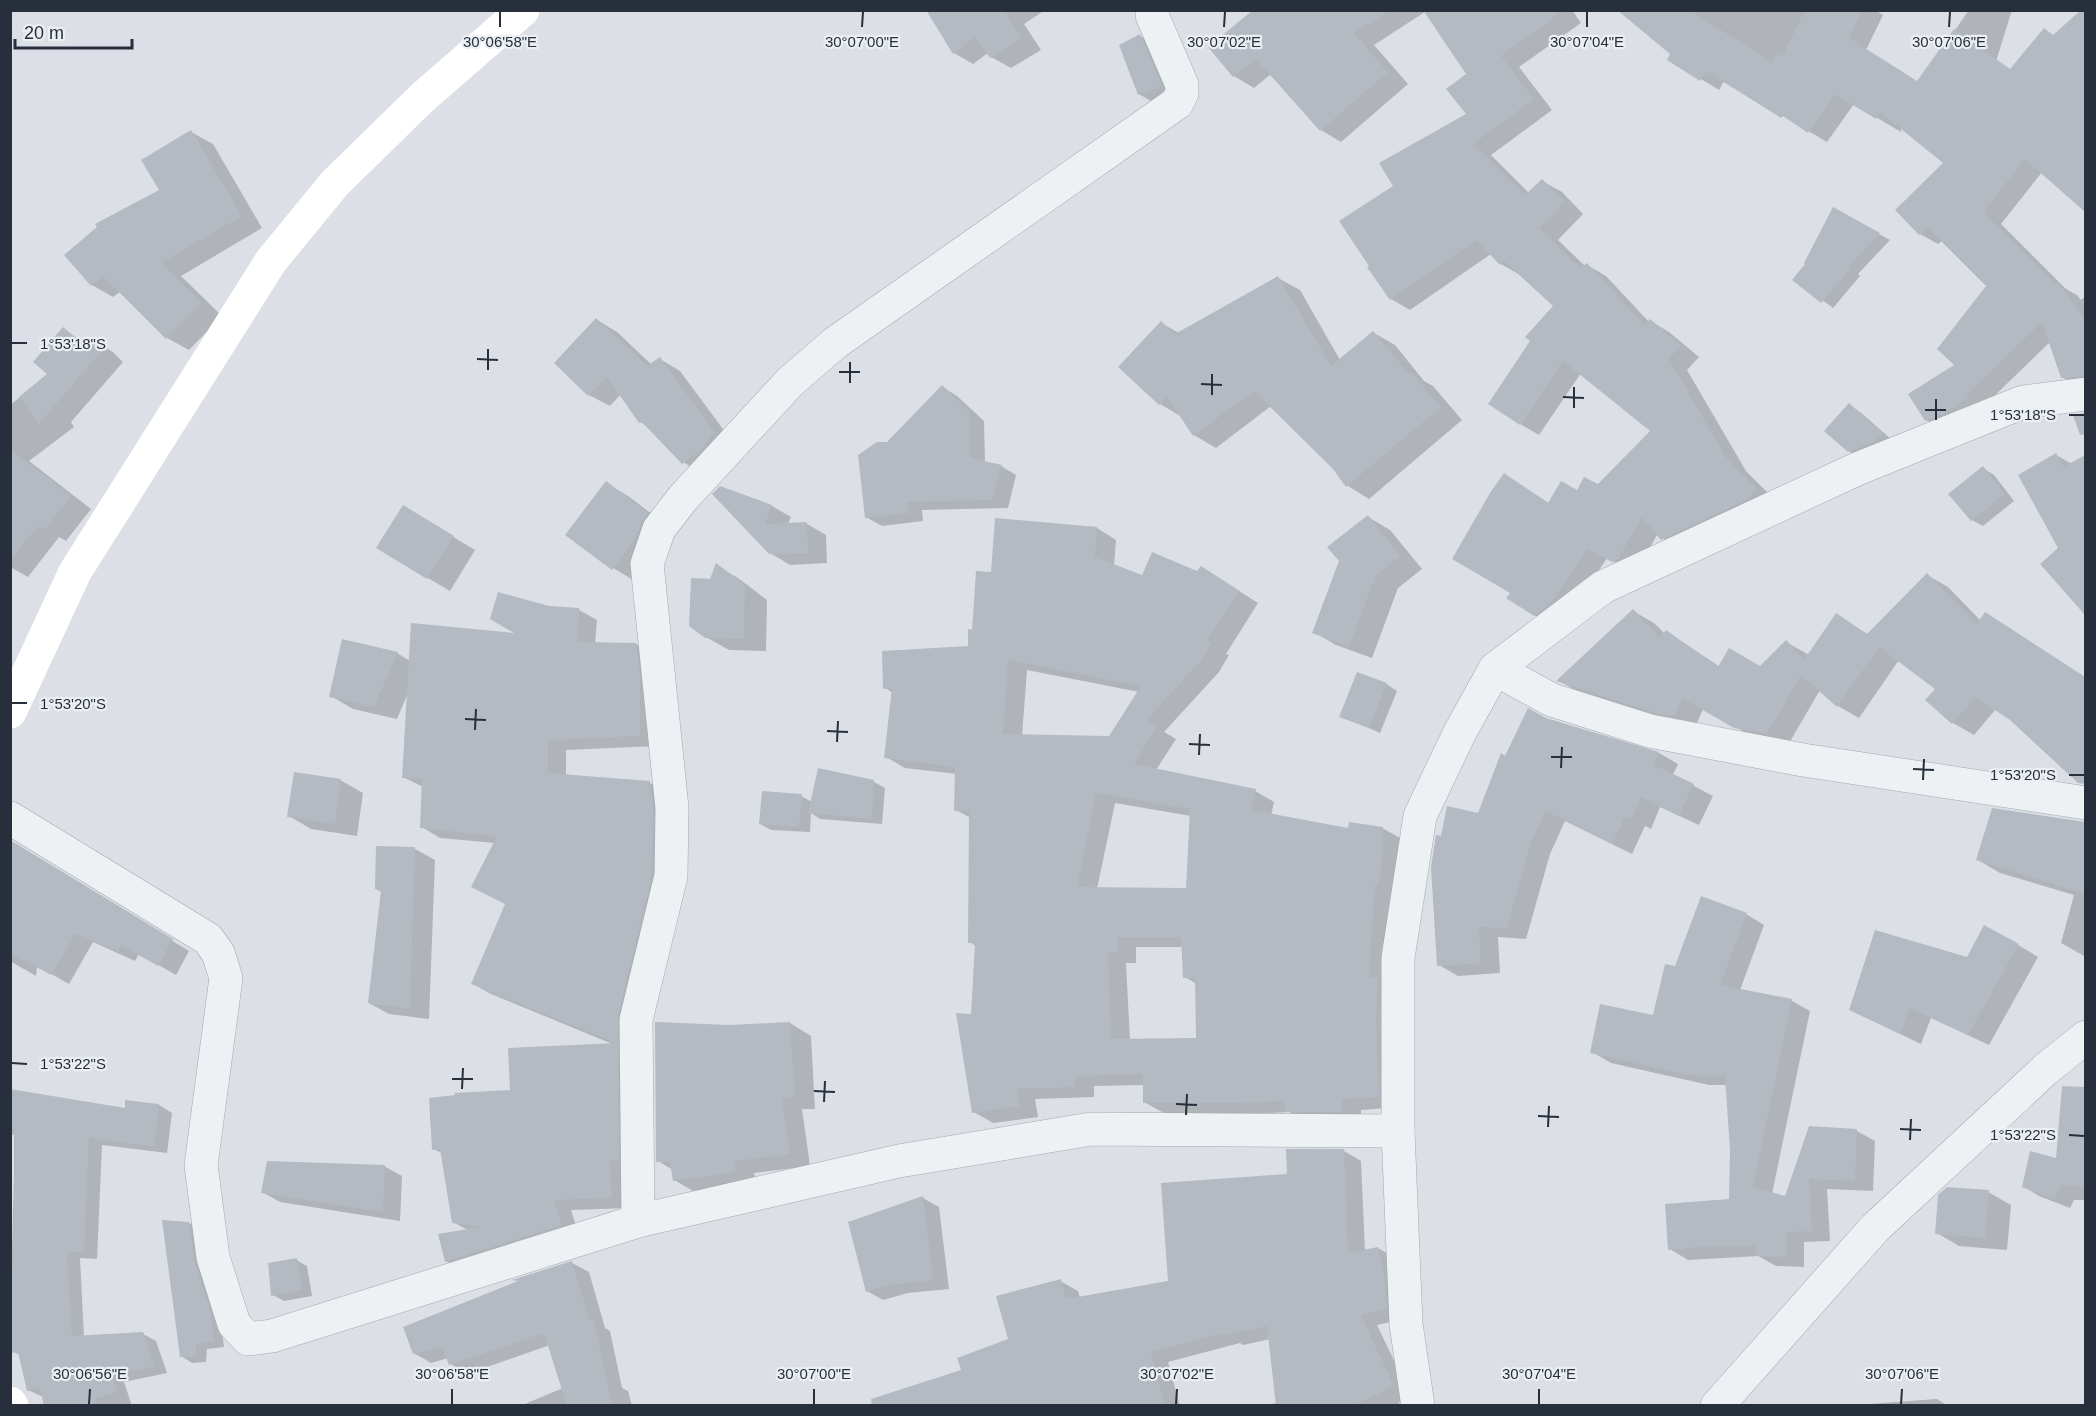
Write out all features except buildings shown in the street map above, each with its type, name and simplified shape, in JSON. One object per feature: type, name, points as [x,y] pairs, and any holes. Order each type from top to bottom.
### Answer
[{"type":"main road","points":[[10,712],[75,572],[271,261],[343,176],[422,98],[523,10]]},
{"type":"street","points":[[638,1221],[636,1020],[671,876],[672,808],[647,564],[659,529],[683,498],[790,382],[835,343],[1177,103],[1182,93],[1182,85],[1152,15],[1152,10]]},
{"type":"street","points":[[1418,1406],[1406,1324],[1398,1131],[1398,958],[1420,816],[1460,732],[1496,669],[1603,587],[1814,488],[2023,402],[2085,394]]},
{"type":"street","points":[[1496,669],[1552,700],[1650,731],[1803,760],[2085,803]]},
{"type":"street","points":[[10,818],[208,939],[218,953],[226,978],[201,1166],[213,1257],[234,1324],[248,1339],[272,1336],[638,1221],[899,1161],[1091,1129],[1398,1131]]},
{"type":"street","points":[[1717,1406],[1875,1228],[2046,1069],[2085,1037]]}]
